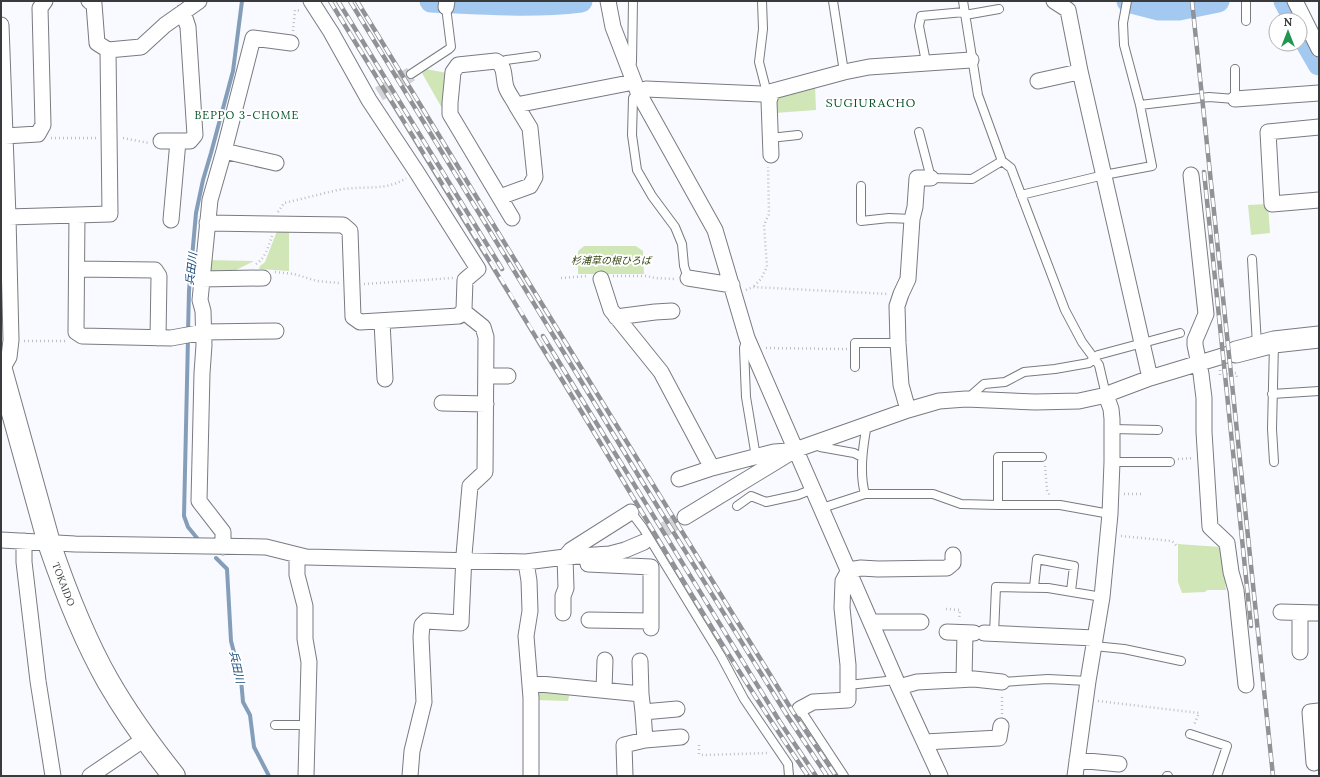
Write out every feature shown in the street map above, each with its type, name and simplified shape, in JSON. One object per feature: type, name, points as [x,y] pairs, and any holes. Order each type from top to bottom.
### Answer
[{"type":"highway","name":"TOKAIDO","points":[[1,370],[7,415],[49,543],[81,627],[122,703],[174,776]]},
{"type":"street","points":[[4,141],[38,134],[43,125],[40,8],[44,1]]},
{"type":"street","points":[[89,1],[94,4],[97,43],[108,50],[141,47],[165,25],[199,1]]},
{"type":"street","points":[[1054,1],[1068,10],[1080,70],[1150,378]]},
{"type":"street","points":[[1295,1],[1319,49]]},
{"type":"street","points":[[608,3],[613,27],[634,81],[715,230],[749,342],[795,450],[940,776]]},
{"type":"street","points":[[207,222],[343,225],[350,231],[353,317],[360,322],[382,322],[459,316],[464,309],[465,280],[478,269],[416,171],[374,97],[313,5]]},
{"type":"street","points":[[161,141],[190,141],[195,135],[188,27],[183,12]]},
{"type":"street","points":[[1,25],[11,340],[9,357],[1,370]]},
{"type":"street","points":[[223,546],[223,532],[199,501],[200,333],[203,311],[200,300],[207,222],[210,200],[253,38],[291,43]]},
{"type":"street","points":[[8,217],[110,214],[108,50]]},
{"type":"street","points":[[516,105],[634,81],[646,89],[770,92],[844,72],[869,67],[971,60]]},
{"type":"street","points":[[500,197],[530,186],[535,177],[530,128],[506,87],[500,63],[496,61],[458,65],[453,72],[450,114],[512,218]]},
{"type":"street","points":[[1038,81],[1074,73],[1080,70]]},
{"type":"street","points":[[770,92],[771,155]]},
{"type":"street","points":[[1235,99],[1319,93]]},
{"type":"street","points":[[1319,127],[1268,132],[1272,204],[1319,200]]},
{"type":"street","points":[[171,220],[178,141]]},
{"type":"street","points":[[224,151],[276,163]]},
{"type":"street","points":[[1191,175],[1206,314],[1195,340],[1204,398],[1210,526],[1227,544],[1231,572],[1236,590],[1246,685]]},
{"type":"street","points":[[908,410],[901,385],[897,306],[908,279],[912,219],[915,207],[917,178],[931,178]]},
{"type":"street","points":[[77,215],[76,332],[82,336],[164,338],[200,333],[276,331]]},
{"type":"street","points":[[77,269],[155,270],[159,276],[164,338]]},
{"type":"street","points":[[601,277],[611,310],[661,372],[712,468]]},
{"type":"street","points":[[201,279],[263,278]]},
{"type":"street","points":[[688,278],[733,290]]},
{"type":"street","points":[[410,776],[412,751],[424,702],[421,637],[422,625],[426,621],[461,623],[470,486],[485,472],[486,337],[483,326],[463,311]]},
{"type":"street","points":[[616,317],[672,311]]},
{"type":"street","points":[[382,322],[384,379]]},
{"type":"street","points":[[685,517],[795,450],[908,410],[939,401],[966,399],[1073,402],[1106,395],[1150,378],[1266,344],[1319,337]]},
{"type":"street","points":[[486,376],[508,376]]},
{"type":"street","points":[[1075,776],[1085,700],[1102,597],[1109,535],[1112,430],[1111,409],[1106,395]]},
{"type":"street","points":[[442,403],[486,404]]},
{"type":"street","points":[[679,479],[712,468],[756,458],[774,452],[795,450]]},
{"type":"street","points":[[563,613],[563,596],[571,560],[571,550],[631,512]]},
{"type":"street","points":[[1,540],[75,544],[266,547],[306,557],[526,562],[571,560],[610,554],[642,546]]},
{"type":"street","points":[[24,541],[24,562],[37,673],[53,776]]},
{"type":"street","points":[[297,555],[297,574],[305,606],[305,640],[309,662],[306,776]]},
{"type":"street","points":[[849,570],[861,568],[947,568],[953,563],[953,555]]},
{"type":"street","points":[[571,560],[651,566],[651,625],[589,620]]},
{"type":"street","points":[[526,562],[529,581],[530,611],[526,636],[532,728],[531,776]]},
{"type":"street","points":[[800,709],[813,702],[848,700],[848,665],[842,608],[843,581],[849,570]]},
{"type":"street","points":[[1281,612],[1319,613]]},
{"type":"street","points":[[1300,612],[1300,652]]},
{"type":"street","points":[[871,622],[921,622]]},
{"type":"street","points":[[964,679],[971,633],[1095,642]]},
{"type":"street","points":[[604,690],[605,660]]},
{"type":"street","points":[[640,661],[645,740]]},
{"type":"street","points":[[898,684],[964,679],[1002,682]]},
{"type":"street","points":[[530,683],[641,694]]},
{"type":"street","points":[[644,712],[677,709]]},
{"type":"street","points":[[1314,763],[1310,712],[1319,711]]},
{"type":"street","points":[[925,742],[999,738],[1001,726]]},
{"type":"street","points":[[625,776],[624,745],[645,740],[681,737]]},
{"type":"street","points":[[90,776],[146,738]]},
{"type":"street","points":[[1077,760],[1119,764]]},
{"type":"lane","points":[[633,1],[632,62],[634,81],[632,135],[637,170],[652,196],[675,227],[682,244],[684,266],[688,278]]},
{"type":"lane","points":[[762,1],[763,29],[759,62],[770,92]]},
{"type":"lane","points":[[833,1],[844,72]]},
{"type":"lane","points":[[963,1],[971,60],[978,96],[1002,161],[1011,168],[1065,310],[1082,342],[1099,365],[1106,395]]},
{"type":"lane","points":[[1246,1],[1246,21]]},
{"type":"lane","points":[[1021,195],[1104,175],[1152,166],[1140,105],[1124,45],[1123,23],[1127,3]]},
{"type":"lane","points":[[411,74],[451,47],[446,4]]},
{"type":"lane","points":[[926,62],[919,26],[921,16],[964,14],[999,9]]},
{"type":"lane","points":[[500,63],[506,60],[536,56]]},
{"type":"lane","points":[[1140,105],[1209,97],[1235,99],[1235,69]]},
{"type":"lane","points":[[919,132],[931,178],[972,179],[1002,161]]},
{"type":"lane","points":[[770,138],[798,135]]},
{"type":"lane","points":[[861,186],[861,221],[889,218],[912,219]]},
{"type":"lane","points":[[1252,259],[1266,344],[1272,394],[1274,462]]},
{"type":"lane","points":[[966,399],[984,384],[1005,382],[1024,372],[1089,364],[1098,355],[1180,333]]},
{"type":"lane","points":[[749,342],[744,348],[746,397],[756,458]]},
{"type":"lane","points":[[855,367],[855,343],[898,343]]},
{"type":"lane","points":[[1272,394],[1319,391]]},
{"type":"lane","points":[[865,494],[863,486],[862,458],[867,424]]},
{"type":"lane","points":[[1112,430],[1158,430]]},
{"type":"lane","points":[[817,442],[820,448],[854,453],[862,458]]},
{"type":"lane","points":[[998,505],[998,458],[1042,458]]},
{"type":"lane","points":[[1112,462],[1170,462]]},
{"type":"lane","points":[[737,506],[751,496],[766,502],[798,495],[813,489]]},
{"type":"lane","points":[[822,508],[865,494],[933,494],[961,504],[1060,505],[1110,514]]},
{"type":"lane","points":[[631,512],[643,528],[717,650],[744,698],[788,764],[789,776]]},
{"type":"lane","points":[[1034,587],[1037,559],[1074,566],[1071,591]]},
{"type":"lane","points":[[971,633],[996,587],[1048,588],[1102,597]]},
{"type":"lane","points":[[1095,642],[1124,650],[1181,660]]},
{"type":"lane","points":[[1002,682],[1048,679],[1088,681]]},
{"type":"lane","points":[[848,685],[898,684]]},
{"type":"lane","points":[[800,709],[844,776]]},
{"type":"lane","points":[[275,725],[307,725]]},
{"type":"lane","points":[[1190,734],[1227,746],[1217,776]]},
{"type":"path","points":[[291,43],[296,10],[311,11],[313,5]]},
{"type":"path","points":[[753,287],[761,279],[767,268],[764,225],[769,214],[768,159],[771,155]]},
{"type":"path","points":[[240,278],[245,270],[260,262],[266,253],[280,207],[284,203],[339,190],[384,187],[400,183],[416,171]]},
{"type":"path","points":[[561,278],[646,276],[684,280],[688,278]]},
{"type":"path","points":[[733,290],[753,287],[901,294]]},
{"type":"path","points":[[11,340],[70,341],[79,334]]},
{"type":"path","points":[[749,342],[855,349]]},
{"type":"path","points":[[1221,376],[1236,373],[1237,377]]},
{"type":"path","points":[[1170,462],[1177,459],[1206,457]]},
{"type":"path","points":[[1042,458],[1045,465],[1047,490],[1050,494],[1050,505]]},
{"type":"path","points":[[1111,493],[1144,494]]},
{"type":"path","points":[[1109,535],[1172,541],[1178,547]]},
{"type":"path","points":[[946,609],[960,610],[971,633]]},
{"type":"path","points":[[1001,726],[1002,682]]},
{"type":"path","points":[[1085,700],[1200,713],[1190,734]]},
{"type":"path","points":[[698,745],[699,754],[703,755],[780,752]]},
{"type":"green space","points":[[426,69],[447,73],[443,110],[422,73]]},
{"type":"green space","points":[[815,85],[816,110],[775,113],[774,104],[782,93]]},
{"type":"green space","points":[[1268,204],[1270,233],[1251,235],[1248,205]]},
{"type":"green space","points":[[277,231],[289,231],[289,271],[259,269],[265,262]]},
{"type":"green space","name":"杉浦草の根ひろば","points":[[584,246],[636,246],[643,251],[644,274],[578,274],[578,251]]},
{"type":"green space","points":[[207,260],[254,261],[236,270],[212,271],[207,268]]},
{"type":"green space","points":[[1178,544],[1221,547],[1226,590],[1207,590],[1205,592],[1182,593],[1178,582]]},
{"type":"green space","points":[[538,688],[570,692],[568,701],[534,700]]},
{"type":"waterway","name":"兵田川","points":[[188,332],[189,291],[196,213],[203,180],[233,71],[242,1]]},
{"type":"waterway","name":"兵田川","points":[[431,1],[525,4],[581,1]]},
{"type":"waterway","name":"兵田川","points":[[1128,1],[1159,9],[1179,9],[1218,1]]},
{"type":"waterway","name":"兵田川","points":[[1285,1],[1291,12]]},
{"type":"waterway","name":"兵田川","points":[[1308,45],[1319,64]]},
{"type":"waterway","name":"兵田川","points":[[188,338],[184,516],[188,527],[197,538]]},
{"type":"waterway","name":"兵田川","points":[[216,558],[227,569],[231,641],[241,679],[243,702],[250,715],[254,747],[269,776]]},
{"type":"tunnel","points":[[379,94],[411,74]]},
{"type":"tunnel","points":[[644,542],[685,517]]},
{"type":"railway","points":[[330,1],[519,308],[720,641],[808,776]]},
{"type":"railway","points":[[338,1],[502,269]]},
{"type":"railway","points":[[350,1],[643,483],[788,717],[827,776]]},
{"type":"railway","points":[[357,1],[793,712],[836,776]]},
{"type":"railway","points":[[1192,1],[1273,776]]},
{"type":"railway","points":[[1204,172],[1251,626]]},
{"type":"railway","points":[[543,336],[780,722],[816,776]]},
{"type":"district","name":"SUGIURACHO","points":[[871,103]]},
{"type":"district","name":"BEPPO 3-CHOME","points":[[247,115]]}]
